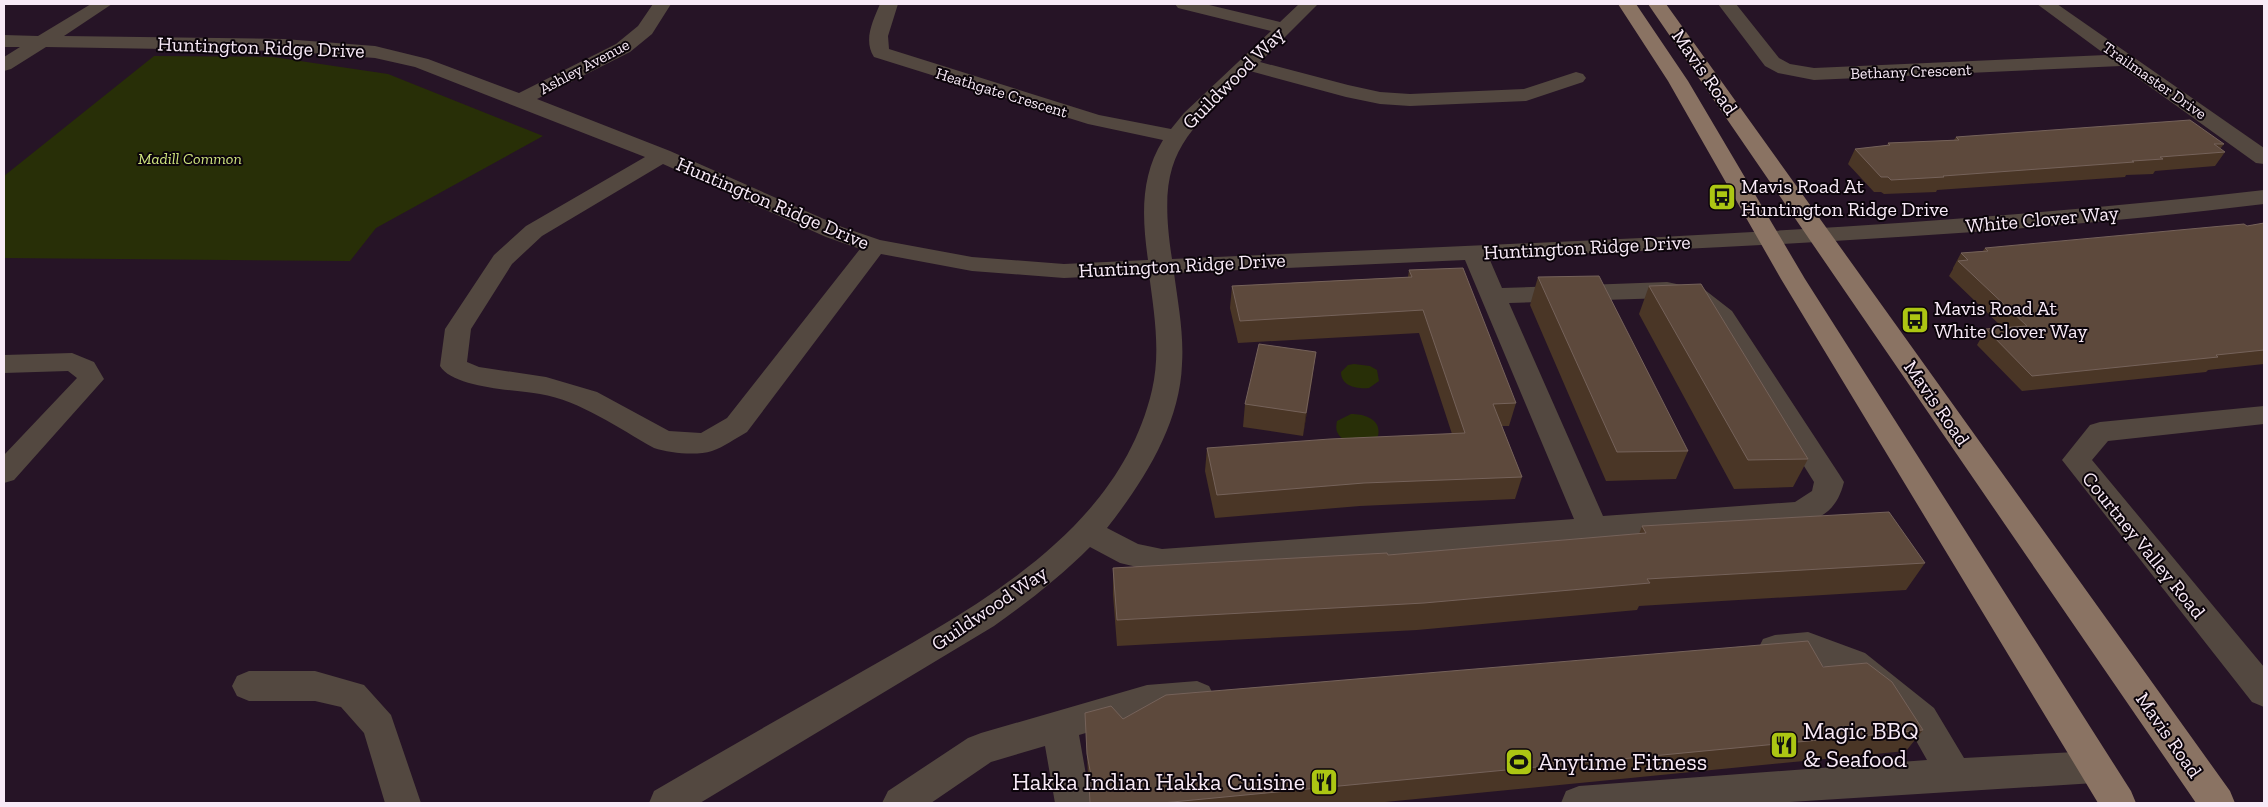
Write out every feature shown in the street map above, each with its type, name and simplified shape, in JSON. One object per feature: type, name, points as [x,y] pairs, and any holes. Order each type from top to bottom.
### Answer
[{"type":"main road","name":"Mavis Road","points":[[1627,4],[1710,133],[1793,279],[2118,803]]},
{"type":"main road","name":"Mavis Road","points":[[1657,4],[2217,803]]},
{"type":"street","points":[[4,65],[103,4]]},
{"type":"street","name":"Ashley Avenue","points":[[520,100],[623,48],[645,30],[662,4]]},
{"type":"street","name":"Heathgate Crescent","points":[[889,4],[877,39],[877,48],[881,53],[1095,120],[1175,136]]},
{"type":"street","points":[[1184,4],[1283,28]]},
{"type":"street","name":"Guildwood Way","points":[[667,803],[983,616],[1013,596],[1088,532],[1112,503],[1130,475],[1155,425],[1167,382],[1168,326],[1154,200],[1161,166],[1175,136],[1191,117],[1309,4]]},
{"type":"street","name":"Bethany Crescent","points":[[1727,4],[1772,62],[1785,69],[1814,74],[2127,60]]},
{"type":"street","name":"Trailmaster Drive","points":[[2046,4],[2264,158]]},
{"type":"street","name":"Huntington Ridge Drive","points":[[4,41],[284,45],[375,52],[412,60],[662,156],[834,232],[875,246],[972,264],[1064,270],[1770,238]]},
{"type":"street","points":[[1246,64],[1380,98],[1410,100],[1526,95],[1576,78]]},
{"type":"street","points":[[662,156],[534,231],[503,260],[458,329],[453,366],[474,375],[546,386],[587,399],[664,441],[705,443],[737,424],[875,246]]},
{"type":"street","name":"White Clover Way","points":[[1770,238],[2084,216],[2264,197]]},
{"type":"street","points":[[1474,252],[1593,527]]},
{"type":"street","points":[[1088,532],[1130,555],[1162,561],[1802,512],[1825,497],[1829,482],[1723,318],[1696,295],[1667,290],[1492,296]]},
{"type":"street","points":[[4,364],[72,362],[85,368],[92,379],[4,473]]},
{"type":"street","name":"Courtney Valley Road","points":[[2264,415],[2100,432],[2076,460],[2264,692]]},
{"type":"street","points":[[1749,651],[1808,646],[1853,662],[1922,719],[1954,774]]},
{"type":"street","points":[[249,686],[315,686],[352,695],[380,726],[403,803]]},
{"type":"street","points":[[901,803],[981,749],[1060,728],[1147,700],[1226,694]]},
{"type":"street","points":[[1060,728],[1073,803]]},
{"type":"street","points":[[1578,803],[1954,774],[2095,767]]},
{"type":"green space","name":"Madill Common","points":[[154,56],[273,57],[388,74],[543,136],[376,228],[350,261],[4,258],[4,176]]},
{"type":"green space","points":[[1348,365],[1370,366],[1377,370],[1379,381],[1369,388],[1360,388],[1347,384],[1341,372]]},
{"type":"green space","points":[[1351,414],[1366,416],[1375,422],[1379,430],[1378,436],[1374,441],[1343,439],[1339,435],[1336,429],[1337,421]]},
{"type":"building","points":[[2190,120],[2224,144],[2214,144],[2225,152],[2132,161],[2134,162],[1891,180],[1888,177],[1881,177],[1855,149],[1890,145],[1888,143],[1959,140],[1956,137]]},
{"type":"building","points":[[2264,223],[2264,350],[2216,355],[2218,357],[2032,376],[1986,329],[2027,326],[1958,261],[1968,260],[1961,253],[1988,251],[1985,248]]},
{"type":"building","points":[[1463,268],[1516,403],[1493,404],[1522,477],[1364,483],[1217,495],[1207,448],[1330,439],[1465,433],[1423,310],[1240,321],[1232,286],[1412,277],[1409,270]]},
{"type":"building","points":[[1599,276],[1688,451],[1617,452],[1538,277]]},
{"type":"building","points":[[1701,284],[1808,459],[1748,460],[1649,286]]},
{"type":"building","points":[[1259,344],[1316,352],[1306,413],[1245,404]]},
{"type":"building","points":[[1889,512],[1925,563],[1647,579],[1650,583],[1424,603],[1117,620],[1113,568],[1387,553],[1388,555],[1646,533],[1642,526]]},
{"type":"building","points":[[1808,641],[1823,667],[1867,663],[1892,682],[1923,730],[1162,803],[1090,803],[1089,784],[1092,781],[1087,754],[1085,713],[1111,706],[1123,719],[1166,695]]},
{"type":"place","name":"Mavis Road At Huntington Ridge Drive","points":[[1722,197]]},
{"type":"place","name":"Mavis Road At White Clover Way","points":[[1915,320]]},
{"type":"place","name":"Magic BBQ & Seafood","points":[[1784,745]]},
{"type":"place","name":"Anytime Fitness","points":[[1519,762]]},
{"type":"place","name":"Hakka Indian Hakka Cuisine","points":[[1324,782]]}]
